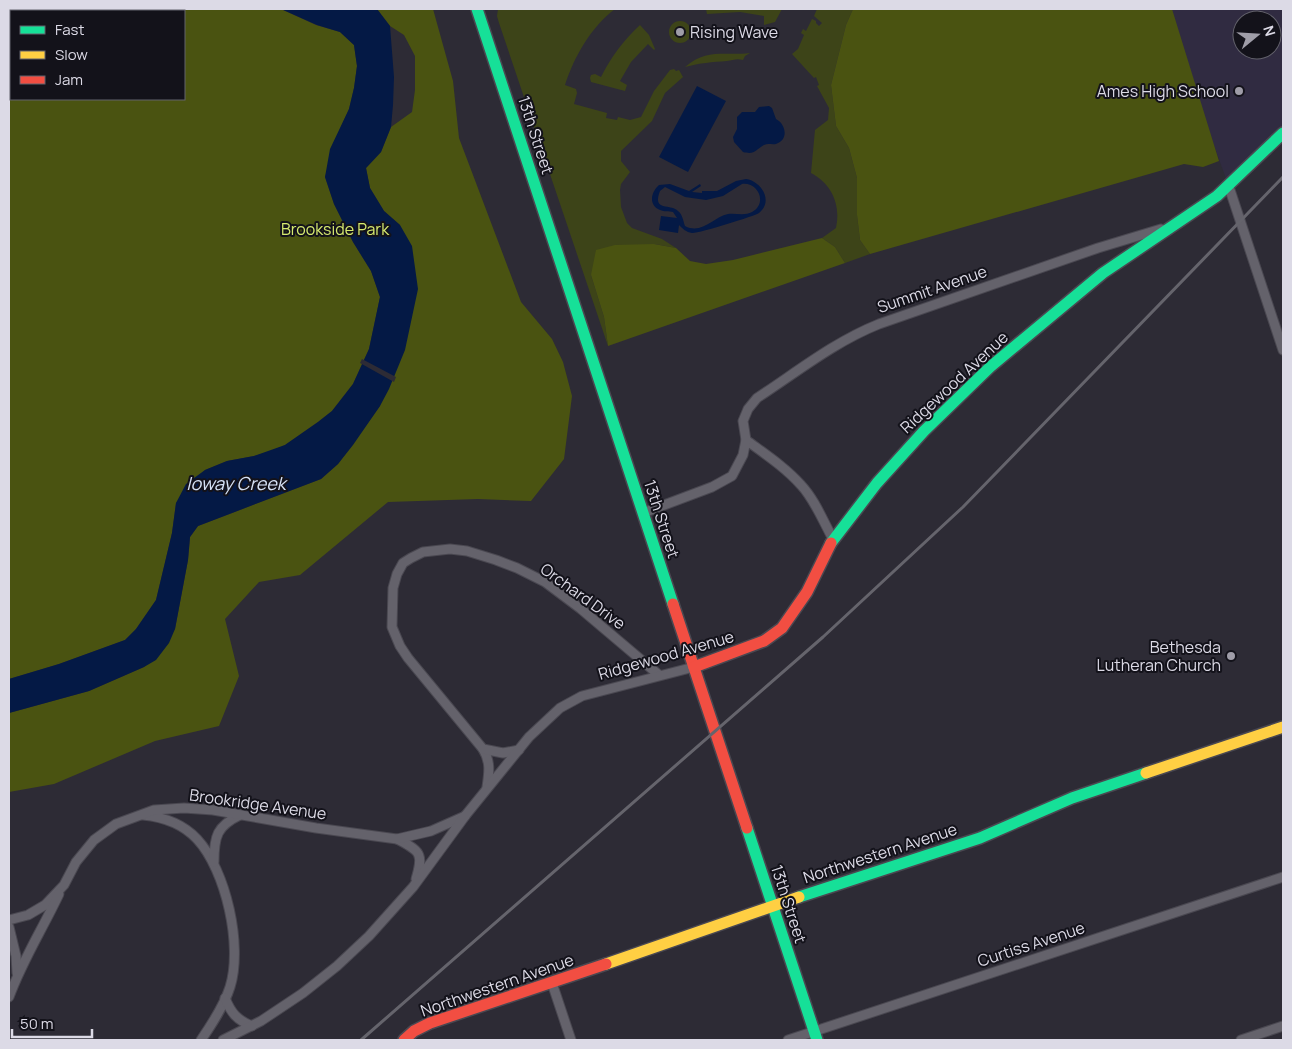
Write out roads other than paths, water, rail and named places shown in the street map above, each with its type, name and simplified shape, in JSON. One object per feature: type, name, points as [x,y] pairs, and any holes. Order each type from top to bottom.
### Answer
[{"type":"street","name":"13th Street","points":[[477,9],[816,1036]]},
{"type":"street","name":"Ridgewood Avenue","points":[[223,1040],[252,1026],[303,993],[337,966],[369,936],[413,887],[465,816],[519,750],[560,708],[582,696],[694,667],[764,641],[782,628],[807,592],[833,539],[877,483],[924,431],[990,367],[1103,273],[1228,187],[1283,133]]},
{"type":"street","points":[[1228,187],[1283,350]]},
{"type":"street","name":"Summit Avenue","points":[[643,513],[712,487],[732,476],[743,455],[746,440],[743,421],[748,409],[757,398],[830,348],[856,333],[1098,248],[1176,224]]},
{"type":"street","points":[[746,440],[775,461],[801,484],[814,503],[833,539]]},
{"type":"street","name":"Orchard Drive","points":[[487,789],[490,767],[483,749],[408,658],[400,646],[392,627],[392,588],[402,563],[422,552],[450,549],[467,552],[517,568],[545,582],[659,675]]},
{"type":"street","name":"Northwestern Avenue","points":[[404,1040],[414,1031],[430,1023],[552,983],[773,905],[980,838],[1072,798],[1283,727]]},
{"type":"street","points":[[483,749],[503,753],[519,750]]},
{"type":"street","name":"Brookridge Avenue","points":[[9,920],[28,915],[44,905],[64,884],[76,862],[94,840],[116,824],[154,810],[184,808],[397,839],[415,848],[418,854],[420,863],[413,887]]},
{"type":"street","points":[[140,814],[158,816],[178,824],[197,838],[214,864],[226,892],[233,925],[235,955],[230,986],[214,1021],[201,1040]]},
{"type":"street","points":[[214,864],[214,842],[219,830],[228,821],[240,815]]},
{"type":"street","name":"Brookridge Avenue","points":[[397,839],[431,831],[465,816]]},
{"type":"street","name":"Curtiss Avenue","points":[[788,1040],[816,1036],[1283,877]]},
{"type":"street","points":[[9,997],[17,974],[43,928],[64,884]]},
{"type":"street","points":[[9,927],[16,956],[17,974]]},
{"type":"street","points":[[552,983],[571,1040]]},
{"type":"street","points":[[225,998],[236,1018],[252,1026]]},
{"type":"street","points":[[1241,1040],[1283,1026]]},
{"type":"water","name":"Ioway Creek","points":[[281,9],[377,9],[390,26],[394,77],[391,127],[381,152],[366,168],[370,188],[384,211],[400,225],[412,246],[418,289],[405,350],[380,406],[338,464],[321,479],[198,526],[190,537],[188,560],[175,629],[169,643],[156,660],[89,691],[9,713],[9,679],[59,664],[125,640],[136,629],[156,600],[172,533],[176,503],[186,484],[205,470],[227,461],[254,456],[285,445],[318,422],[332,411],[353,384],[369,349],[380,297],[371,271],[353,242],[334,204],[325,177],[330,149],[349,109],[354,88],[357,66],[354,45],[340,32],[317,25]]},
{"type":"water","points":[[697,86],[726,101],[688,172],[659,157]]},
{"type":"water","points":[[769,106],[772,108],[776,119],[784,128],[783,139],[776,144],[764,145],[753,152],[743,152],[734,142],[733,137],[737,129],[737,117],[742,112],[755,112],[759,107]]},
{"type":"water","points":[[746,179],[761,187],[764,192],[765,203],[759,213],[696,233],[688,232],[679,225],[678,233],[659,230],[661,216],[677,218],[673,212],[662,211],[656,208],[652,202],[654,191],[659,185],[670,184],[689,191],[700,184],[701,186],[692,192],[702,193],[702,191],[717,191],[736,181]],"holes":[[[742,184],[753,186],[759,194],[760,199],[757,208],[746,214],[728,214],[702,227],[691,228],[685,226],[682,216],[678,211],[663,206],[658,202],[660,191],[665,187],[685,197],[706,200],[723,196]]]},
{"type":"railway","points":[[361,1040],[823,637],[963,507],[1283,177]]},
{"type":"place","name":"Rising Wave","points":[[680,32]]},
{"type":"place","name":"Ames High School","points":[[1239,91]]},
{"type":"place","name":"Bethesda Lutheran Church","points":[[1231,656]]},
{"type":"park label","name":"Brookside Park","points":[[335,229]]}]
